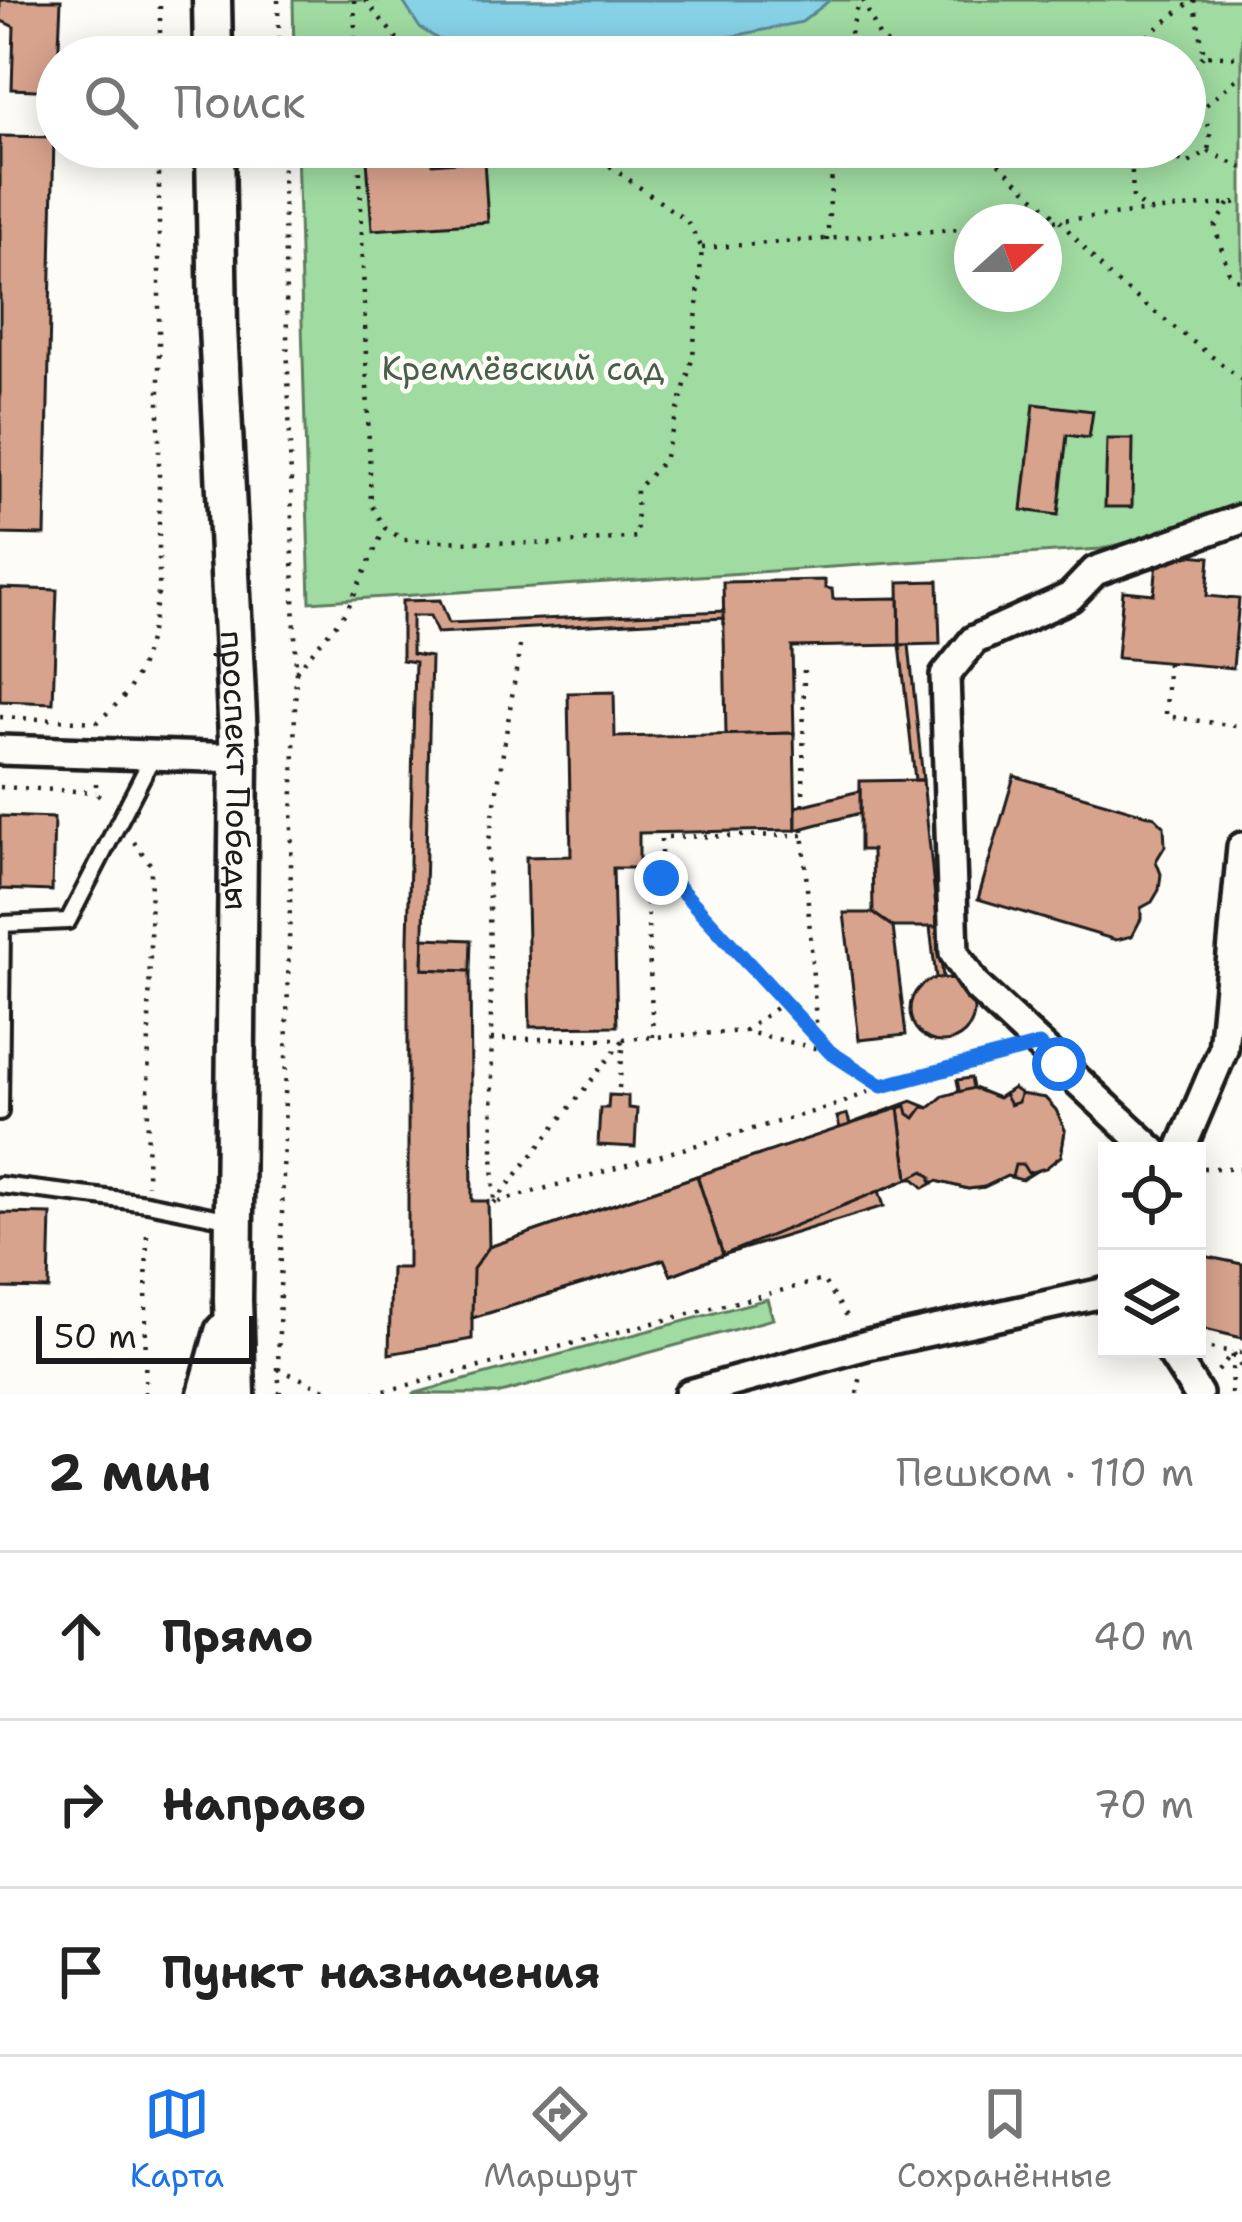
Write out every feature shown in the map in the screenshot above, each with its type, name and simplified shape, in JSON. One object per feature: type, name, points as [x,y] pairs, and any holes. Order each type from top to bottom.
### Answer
[{"type":"main road","points":[[206,2],[210,36]]},
{"type":"main road","name":"проспект Победы","points":[[215,168],[218,327],[239,758],[236,1394]]},
{"type":"main road","points":[[207,1394],[233,1300]]},
{"type":"street","points":[[1143,1142],[976,987],[953,953],[945,676],[974,640],[1070,597],[1095,571],[1242,520]]},
{"type":"street","points":[[0,750],[239,758]]},
{"type":"street","points":[[1184,1142],[1223,1050],[1242,848]]},
{"type":"street","points":[[688,1394],[866,1345],[1098,1294]]},
{"type":"street","points":[[1174,1358],[1198,1394]]},
{"type":"lane","points":[[0,1112],[2,924],[68,921],[153,756]]},
{"type":"lane","points":[[0,1185],[147,1203],[236,1221]]},
{"type":"path","points":[[160,0],[160,36]]},
{"type":"path","points":[[278,0],[279,36]]},
{"type":"path","points":[[354,0],[355,36]]},
{"type":"path","points":[[365,0],[395,36]]},
{"type":"path","points":[[850,36],[861,0]]},
{"type":"path","points":[[861,0],[879,36]]},
{"type":"path","points":[[1148,36],[1194,0],[1201,36]]},
{"type":"path","points":[[1206,55],[1242,57]]},
{"type":"path","points":[[1206,105],[1242,74]]},
{"type":"path","points":[[1206,122],[1211,129],[1208,151],[1242,168]]},
{"type":"path","points":[[145,1394],[151,865],[96,792],[97,722],[124,696],[142,663],[158,588],[159,168]]},
{"type":"path","points":[[280,1394],[296,671],[283,168]]},
{"type":"path","points":[[360,168],[371,503],[385,527],[404,540],[553,544],[637,537],[636,490],[664,460],[693,356],[702,248],[687,221],[613,168]]},
{"type":"path","points":[[827,242],[832,168]]},
{"type":"path","points":[[1003,168],[1042,204]]},
{"type":"path","points":[[1132,168],[1133,200],[1150,212]]},
{"type":"path","points":[[1062,220],[1242,202]]},
{"type":"path","points":[[1229,204],[1215,227],[1229,273],[1242,283]]},
{"type":"path","points":[[1062,223],[1110,277],[1242,380]]},
{"type":"path","points":[[702,248],[954,230]]},
{"type":"path","points":[[296,671],[346,612],[385,527]]},
{"type":"path","points":[[494,1203],[488,847],[520,646]]},
{"type":"path","points":[[803,805],[804,663]]},
{"type":"path","points":[[1168,663],[1166,716],[1242,728]]},
{"type":"path","points":[[0,717],[97,722]]},
{"type":"path","points":[[0,788],[96,792]]},
{"type":"path","points":[[661,878],[661,837],[803,831],[817,1037]]},
{"type":"path","points":[[653,1037],[646,878],[670,878],[830,1052],[882,1086]]},
{"type":"path","points":[[744,1031],[784,1002]]},
{"type":"path","points":[[491,1039],[624,1039],[744,1031],[830,1052]]},
{"type":"path","points":[[620,1088],[624,1039]]},
{"type":"path","points":[[494,1203],[624,1039]]},
{"type":"path","points":[[494,1203],[840,1104],[882,1086],[1039,1045]]},
{"type":"path","points":[[1206,1168],[1242,1168]]},
{"type":"path","points":[[373,1394],[823,1280],[866,1345]]},
{"type":"path","points":[[1206,1347],[1242,1353]]},
{"type":"path","points":[[1233,1352],[1242,1369]]},
{"type":"path","points":[[1231,1394],[1233,1352]]},
{"type":"path","points":[[278,1369],[337,1394]]},
{"type":"green space","name":"Кремлёвский сад","points":[[293,0],[1242,0],[1239,514],[1101,549],[310,602],[298,168],[1206,168],[1206,36],[294,36]]},
{"type":"green space","points":[[767,1299],[773,1319],[497,1394],[412,1394]]},
{"type":"water","points":[[402,0],[830,0],[802,22],[734,36],[433,36],[420,28]]},
{"type":"building","points":[[0,0],[61,0],[59,36],[36,36],[36,90],[12,89],[14,27],[0,20]]},
{"type":"building","points":[[0,136],[36,137],[36,168],[53,168],[45,535],[0,534]]},
{"type":"building","points":[[368,168],[485,168],[488,222],[372,230]]},
{"type":"building","points":[[1034,404],[1093,411],[1089,438],[1067,435],[1058,515],[1022,510]]},
{"type":"building","points":[[1107,439],[1133,439],[1132,507],[1105,507]]},
{"type":"building","points":[[1158,552],[1210,557],[1207,596],[1239,599],[1233,668],[1117,658],[1123,591],[1154,594]]},
{"type":"building","points":[[825,580],[833,599],[899,598],[900,645],[792,647],[794,733],[726,735],[723,582]]},
{"type":"building","points":[[938,581],[940,644],[900,645],[899,582]]},
{"type":"building","points":[[0,588],[57,590],[53,703],[0,701]]},
{"type":"building","points":[[440,600],[449,623],[724,611],[724,618],[437,633],[430,616],[412,616],[412,654],[431,657],[423,969],[470,971],[472,1201],[488,1201],[489,1247],[697,1176],[723,1255],[671,1275],[664,1259],[472,1318],[472,1339],[389,1354],[391,1268],[408,1268],[408,940],[415,662],[402,660],[402,601]]},
{"type":"building","points":[[900,645],[909,645],[923,780],[915,780]]},
{"type":"building","points":[[614,692],[615,737],[794,733],[796,830],[639,833],[639,868],[613,868],[617,1026],[530,1027],[526,857],[571,856],[568,693]]},
{"type":"building","points":[[1014,776],[1155,817],[1164,826],[1165,846],[1156,861],[1161,874],[1159,890],[1141,908],[1132,936],[1116,940],[978,899]]},
{"type":"building","points":[[923,780],[938,927],[893,927],[873,913],[872,850],[860,850],[860,781]]},
{"type":"building","points":[[860,791],[860,813],[796,830],[796,807]]},
{"type":"building","points":[[0,816],[54,818],[52,891],[0,889]]},
{"type":"building","points":[[844,913],[873,913],[893,927],[906,1035],[859,1040]]},
{"type":"building","points":[[930,927],[938,927],[943,978],[936,978]]},
{"type":"building","points":[[424,938],[471,940],[470,971],[423,969]]},
{"type":"building","points":[[942,978],[965,987],[974,1010],[965,1033],[942,1042],[919,1033],[910,1010],[919,987]]},
{"type":"building","points":[[971,1078],[973,1088],[998,1098],[1013,1088],[1027,1098],[1045,1098],[1065,1130],[1061,1156],[1022,1180],[1007,1176],[984,1187],[968,1189],[937,1181],[924,1188],[908,1179],[879,1191],[884,1206],[723,1255],[697,1176],[840,1128],[837,1117],[847,1114],[850,1124],[912,1101],[929,1108],[959,1090],[957,1080]]},
{"type":"building","points":[[973,1088],[998,1098],[1004,1094],[1010,1105],[1018,1102],[1020,1094],[1045,1098],[1065,1130],[1061,1156],[1046,1168],[1028,1173],[1023,1165],[1015,1165],[1012,1177],[984,1187],[931,1183],[924,1171],[908,1179],[899,1108],[906,1106],[915,1118],[923,1107],[929,1108],[943,1096]]},
{"type":"building","points":[[609,1095],[628,1096],[628,1108],[637,1109],[635,1147],[598,1145],[600,1108],[608,1108]]},
{"type":"building","points":[[899,1108],[908,1179],[723,1255],[697,1176]]},
{"type":"building","points":[[697,1176],[723,1255],[671,1275],[664,1259],[472,1318],[473,1269],[489,1247]]},
{"type":"building","points":[[0,1213],[51,1214],[49,1289],[0,1288]]},
{"type":"building","points":[[1206,1256],[1242,1264],[1242,1338],[1206,1329]]},
{"type":"route","points":[[661,878],[670,878],[830,1052],[882,1086],[1039,1045],[1059,1064]]}]
